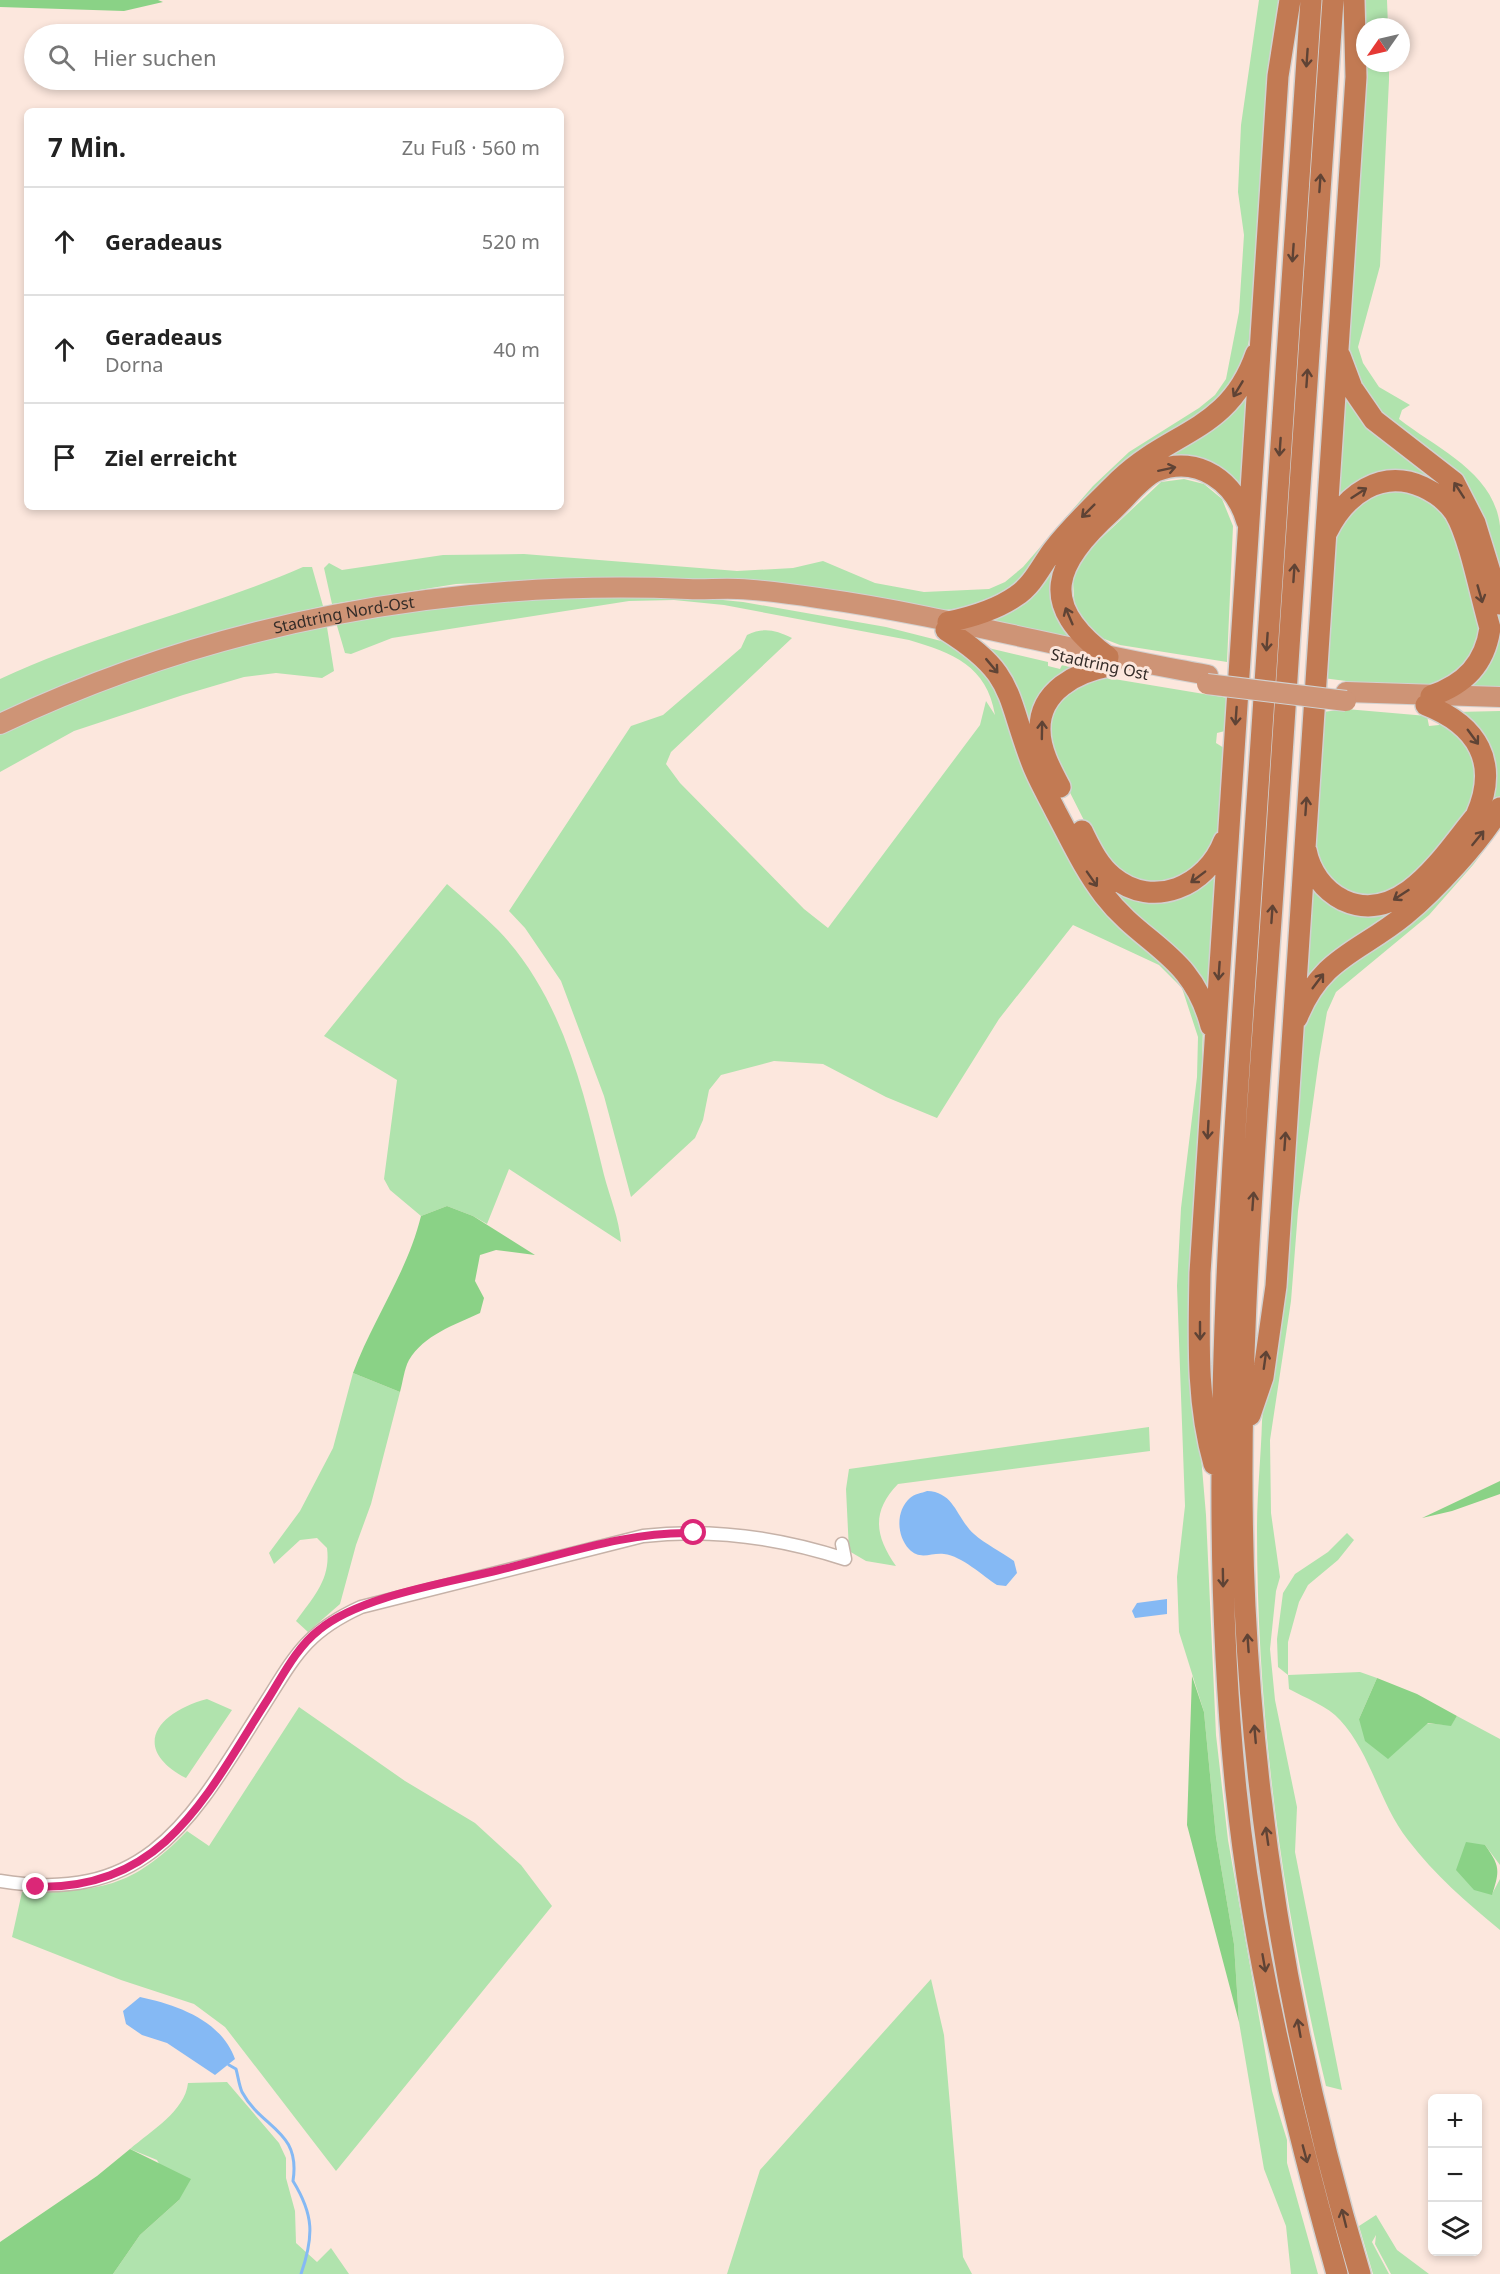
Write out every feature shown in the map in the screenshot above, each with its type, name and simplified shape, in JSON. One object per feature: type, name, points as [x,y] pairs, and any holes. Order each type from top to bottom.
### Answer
[{"type":"highway","points":[[1221,1492],[1203,1426],[1200,1373],[1200,1273],[1278,76],[1290,0]]},
{"type":"highway","points":[[1311,0],[1234,1143],[1221,1423],[1221,1492],[1224,1624],[1237,1796],[1253,1906],[1286,2080],[1337,2274]]},
{"type":"highway","points":[[1333,0],[1245,1322],[1243,1436],[1245,1602],[1257,1766],[1273,1882],[1305,2062],[1360,2274]]},
{"type":"highway","points":[[1243,1436],[1263,1377],[1276,1286],[1356,77],[1354,0]]},
{"type":"highway","points":[[947,626],[986,612],[1017,596],[1037,576],[1071,528],[1121,478],[1153,452],[1215,417],[1230,403],[1251,369],[1262,336]]},
{"type":"highway","points":[[1337,342],[1343,367],[1362,407],[1374,420],[1454,482],[1475,523],[1500,604]]},
{"type":"highway","points":[[1229,829],[1217,858],[1208,870],[1185,887],[1167,892],[1146,891],[1124,885],[1111,876],[1095,856],[1050,769],[1039,729],[1045,708],[1060,686],[1109,662],[1075,629],[1067,615],[1062,597],[1062,578],[1066,562],[1086,534],[1154,472],[1190,466],[1207,471],[1221,479],[1234,492],[1242,507],[1249,530]]},
{"type":"highway","points":[[1304,841],[1308,859],[1317,878],[1327,890],[1351,903],[1372,906],[1390,903],[1407,893],[1432,868],[1476,816],[1484,802],[1488,783],[1488,765],[1473,735],[1462,722],[1428,701],[1469,676],[1487,646],[1490,628],[1455,513],[1438,494],[1412,482],[1389,481],[1373,484],[1344,504],[1324,538]]},
{"type":"highway","name":"Stadtring Nord-Ost","points":[[0,724],[69,694],[171,656],[231,638],[339,613],[429,598],[523,589],[629,586],[703,590],[947,626]]},
{"type":"highway","points":[[947,626],[974,647],[1004,681],[1013,700],[1032,764],[1084,867],[1120,914],[1167,952],[1193,981],[1207,1012],[1214,1043]]},
{"type":"highway","name":"Stadtring Ost","points":[[947,626],[1109,662],[1207,680],[1346,696],[1500,705]]},
{"type":"highway","name":"Stadtring Ost","points":[[1428,701],[1500,697]]},
{"type":"highway","points":[[1292,1032],[1310,992],[1321,976],[1334,963],[1383,931],[1422,900],[1476,841],[1500,808]]},
{"type":"street","points":[[0,1881],[55,1887],[96,1881],[139,1862],[173,1836],[200,1804],[303,1646],[328,1623],[361,1607],[643,1536],[684,1532],[752,1537],[811,1548],[845,1559],[842,1544]]},
{"type":"green space","points":[[0,0],[158,0],[163,2],[124,11],[0,7]]},
{"type":"green space","points":[[1259,0],[1283,0],[1259,219],[1249,340],[1245,360],[1223,398],[1007,595],[963,609],[941,610],[856,594],[649,578],[585,578],[456,584],[332,604],[324,568],[329,563],[342,570],[443,555],[524,554],[737,571],[793,568],[823,561],[875,583],[924,592],[989,589],[1005,582],[1023,567],[1093,486],[1129,452],[1199,408],[1215,395],[1226,379],[1239,312],[1244,235],[1238,192],[1241,125]]},
{"type":"green space","points":[[1359,0],[1387,0],[1388,18],[1358,18]]},
{"type":"green space","points":[[1357,72],[1389,72],[1380,266],[1358,347],[1363,363],[1379,387],[1410,405],[1402,410],[1399,419],[1462,463],[1487,491],[1495,507],[1500,526],[1500,586],[1471,502],[1371,409],[1347,350]]},
{"type":"green space","points":[[1340,375],[1364,417],[1425,467],[1433,469],[1460,502],[1473,531],[1500,617],[1500,688],[1459,688],[1475,675],[1487,659],[1492,646],[1493,627],[1488,600],[1468,538],[1452,503],[1440,490],[1425,480],[1407,475],[1385,476],[1355,487],[1332,509]]},
{"type":"green space","points":[[1246,396],[1241,489],[1166,457],[1219,424]]},
{"type":"green space","points":[[1184,479],[1204,484],[1222,499],[1233,526],[1227,662],[1120,645],[1094,635],[1075,611],[1073,582],[1079,559],[1161,482]]},
{"type":"green space","points":[[1407,485],[1454,520],[1485,632],[1470,667],[1430,686],[1346,684],[1346,681],[1323,678],[1333,535],[1351,502]]},
{"type":"green space","points":[[1055,563],[1051,583],[1052,593],[1057,611],[1071,637],[976,619]]},
{"type":"green space","points":[[303,567],[312,567],[323,606],[158,651],[78,680],[0,715],[0,679],[75,648],[228,596]]},
{"type":"green space","points":[[517,595],[693,597],[743,602],[886,627],[953,644],[986,668],[1075,861],[1183,975],[1203,1025],[1194,1373],[1206,1515],[1216,1735],[1228,1840],[1272,2091],[1287,2140],[1287,2163],[1318,2274],[1291,2274],[1286,2226],[1264,2169],[1239,2022],[1234,1944],[1216,1837],[1204,1712],[1179,1632],[1177,1577],[1185,1506],[1177,1286],[1181,1208],[1197,1077],[1198,1037],[1182,988],[1159,965],[1073,925],[999,1019],[937,1118],[886,1097],[823,1064],[774,1061],[721,1075],[709,1090],[703,1120],[695,1138],[631,1197],[604,1096],[561,981],[525,928],[509,911],[631,726],[663,715],[741,648],[747,635],[770,630],[792,638],[671,752],[666,764],[680,783],[804,909],[828,928],[980,725],[986,701],[995,715],[991,698],[976,673],[966,664],[940,650],[909,640],[724,605],[674,600],[629,601],[392,638],[351,654],[345,653],[335,619]]},
{"type":"green space","points":[[326,621],[334,671],[322,678],[276,673],[244,677],[74,731],[0,772],[0,732],[126,678]]},
{"type":"green space","points":[[980,646],[1048,662],[1048,666],[1060,669],[1062,665],[1081,669],[1060,680],[1040,759],[1088,853],[1132,894],[1215,867],[1217,917],[1212,918],[1211,931],[1216,932],[1210,1007],[1103,886]]},
{"type":"green space","points":[[1096,676],[1228,698],[1225,731],[1217,733],[1216,743],[1224,748],[1218,839],[1211,855],[1180,882],[1137,885],[1102,856],[1051,755],[1049,714],[1054,701]]},
{"type":"green space","points":[[1346,709],[1427,716],[1429,726],[1439,725],[1438,717],[1452,723],[1480,767],[1471,811],[1412,880],[1369,901],[1331,886],[1313,849],[1323,712]]},
{"type":"green space","points":[[1500,711],[1500,798],[1415,901],[1304,991],[1312,884],[1377,911],[1490,797],[1456,712]]},
{"type":"green space","points":[[1500,813],[1500,829],[1473,865],[1429,915],[1336,992],[1327,1012],[1298,1211],[1291,1301],[1270,1440],[1271,1513],[1280,1577],[1276,1591],[1270,1649],[1275,1700],[1297,1807],[1295,1852],[1342,2090],[1326,2086],[1310,2018],[1285,1880],[1267,1740],[1258,1600],[1257,1516],[1262,1421],[1300,1037],[1311,998]]},
{"type":"green space","points":[[447,884],[498,930],[520,956],[539,984],[554,1014],[567,1045],[588,1110],[621,1242],[509,1169],[487,1224],[447,1206],[421,1216],[390,1190],[384,1179],[397,1080],[324,1036]]},
{"type":"green space","points":[[447,1206],[473,1216],[535,1255],[496,1250],[480,1255],[475,1281],[484,1298],[480,1313],[431,1337],[415,1351],[407,1364],[400,1392],[353,1373],[399,1276],[421,1216]]},
{"type":"green space","points":[[353,1373],[400,1392],[371,1504],[356,1545],[340,1604],[308,1632],[296,1621],[324,1578],[328,1559],[327,1548],[317,1538],[300,1540],[274,1564],[269,1553],[300,1511],[333,1448]]},
{"type":"green space","points":[[1149,1427],[1150,1451],[898,1484],[883,1504],[879,1524],[884,1544],[896,1566],[866,1561],[849,1551],[846,1489],[849,1469]]},
{"type":"green space","points":[[1500,1481],[1500,1494],[1452,1511],[1422,1518]]},
{"type":"green space","points":[[1347,1533],[1354,1540],[1338,1560],[1308,1585],[1299,1602],[1288,1642],[1288,1675],[1278,1667],[1277,1639],[1283,1593],[1295,1574],[1328,1552]]},
{"type":"green space","points":[[1360,1672],[1377,1678],[1359,1719],[1451,1725],[1457,1716],[1500,1739],[1500,1865],[1485,1845],[1492,1894],[1500,1879],[1500,1930],[1451,1888],[1418,1853],[1398,1826],[1351,1734],[1335,1715],[1289,1689],[1288,1675]]},
{"type":"green space","points":[[1192,1676],[1204,1712],[1216,1837],[1234,1944],[1239,2022],[1187,1825]]},
{"type":"green space","points":[[1377,1678],[1417,1694],[1457,1716],[1451,1726],[1428,1723],[1388,1759],[1365,1741],[1359,1719]]},
{"type":"green space","points":[[207,1699],[232,1710],[186,1778],[169,1767],[158,1755],[155,1743],[157,1732],[175,1713]]},
{"type":"green space","points":[[299,1707],[405,1781],[475,1823],[521,1865],[552,1906],[336,2171],[225,2027],[194,2004],[121,1980],[12,1937],[22,1892],[94,1888],[113,1883],[149,1865],[187,1831],[209,1846]]},
{"type":"green space","points":[[1466,1842],[1485,1845],[1494,1858],[1497,1874],[1492,1895],[1474,1890],[1456,1870]]},
{"type":"green space","points":[[931,1979],[944,2035],[963,2257],[972,2274],[727,2274],[760,2170]]},
{"type":"green space","points":[[227,2082],[279,2143],[286,2158],[286,2178],[295,2211],[296,2243],[317,2262],[331,2248],[349,2274],[113,2274],[140,2235],[179,2200],[157,2160],[130,2149],[174,2111],[186,2093],[188,2083]]},
{"type":"green space","points":[[130,2149],[191,2179],[179,2200],[140,2235],[113,2274],[0,2274],[0,2242],[97,2176]]},
{"type":"green space","points":[[1376,2215],[1397,2250],[1429,2274],[1391,2274],[1375,2244],[1376,2235],[1372,2242],[1389,2274],[1373,2274],[1359,2226]]},
{"type":"water","points":[[927,1491],[944,1496],[974,1534],[1014,1561],[1017,1573],[1006,1586],[997,1585],[965,1562],[951,1556],[917,1555],[909,1549],[900,1530],[902,1509],[912,1497]]},
{"type":"water","points":[[1167,1599],[1167,1614],[1135,1618],[1132,1611],[1137,1603]]},
{"type":"water","points":[[140,1997],[183,2010],[209,2024],[228,2045],[235,2059],[215,2075],[167,2043],[142,2035],[126,2024],[123,2011]]},
{"type":"waterway","points":[[229,2065],[236,2069],[242,2092],[250,2104],[286,2140],[291,2151],[294,2164],[293,2181],[305,2205],[310,2226],[308,2248],[301,2274]]},
{"type":"route","points":[[36,1887],[81,1885],[96,1881],[131,1866],[151,1854],[173,1836],[200,1804],[303,1646],[334,1619],[389,1598],[604,1544],[664,1533],[694,1533]]}]
